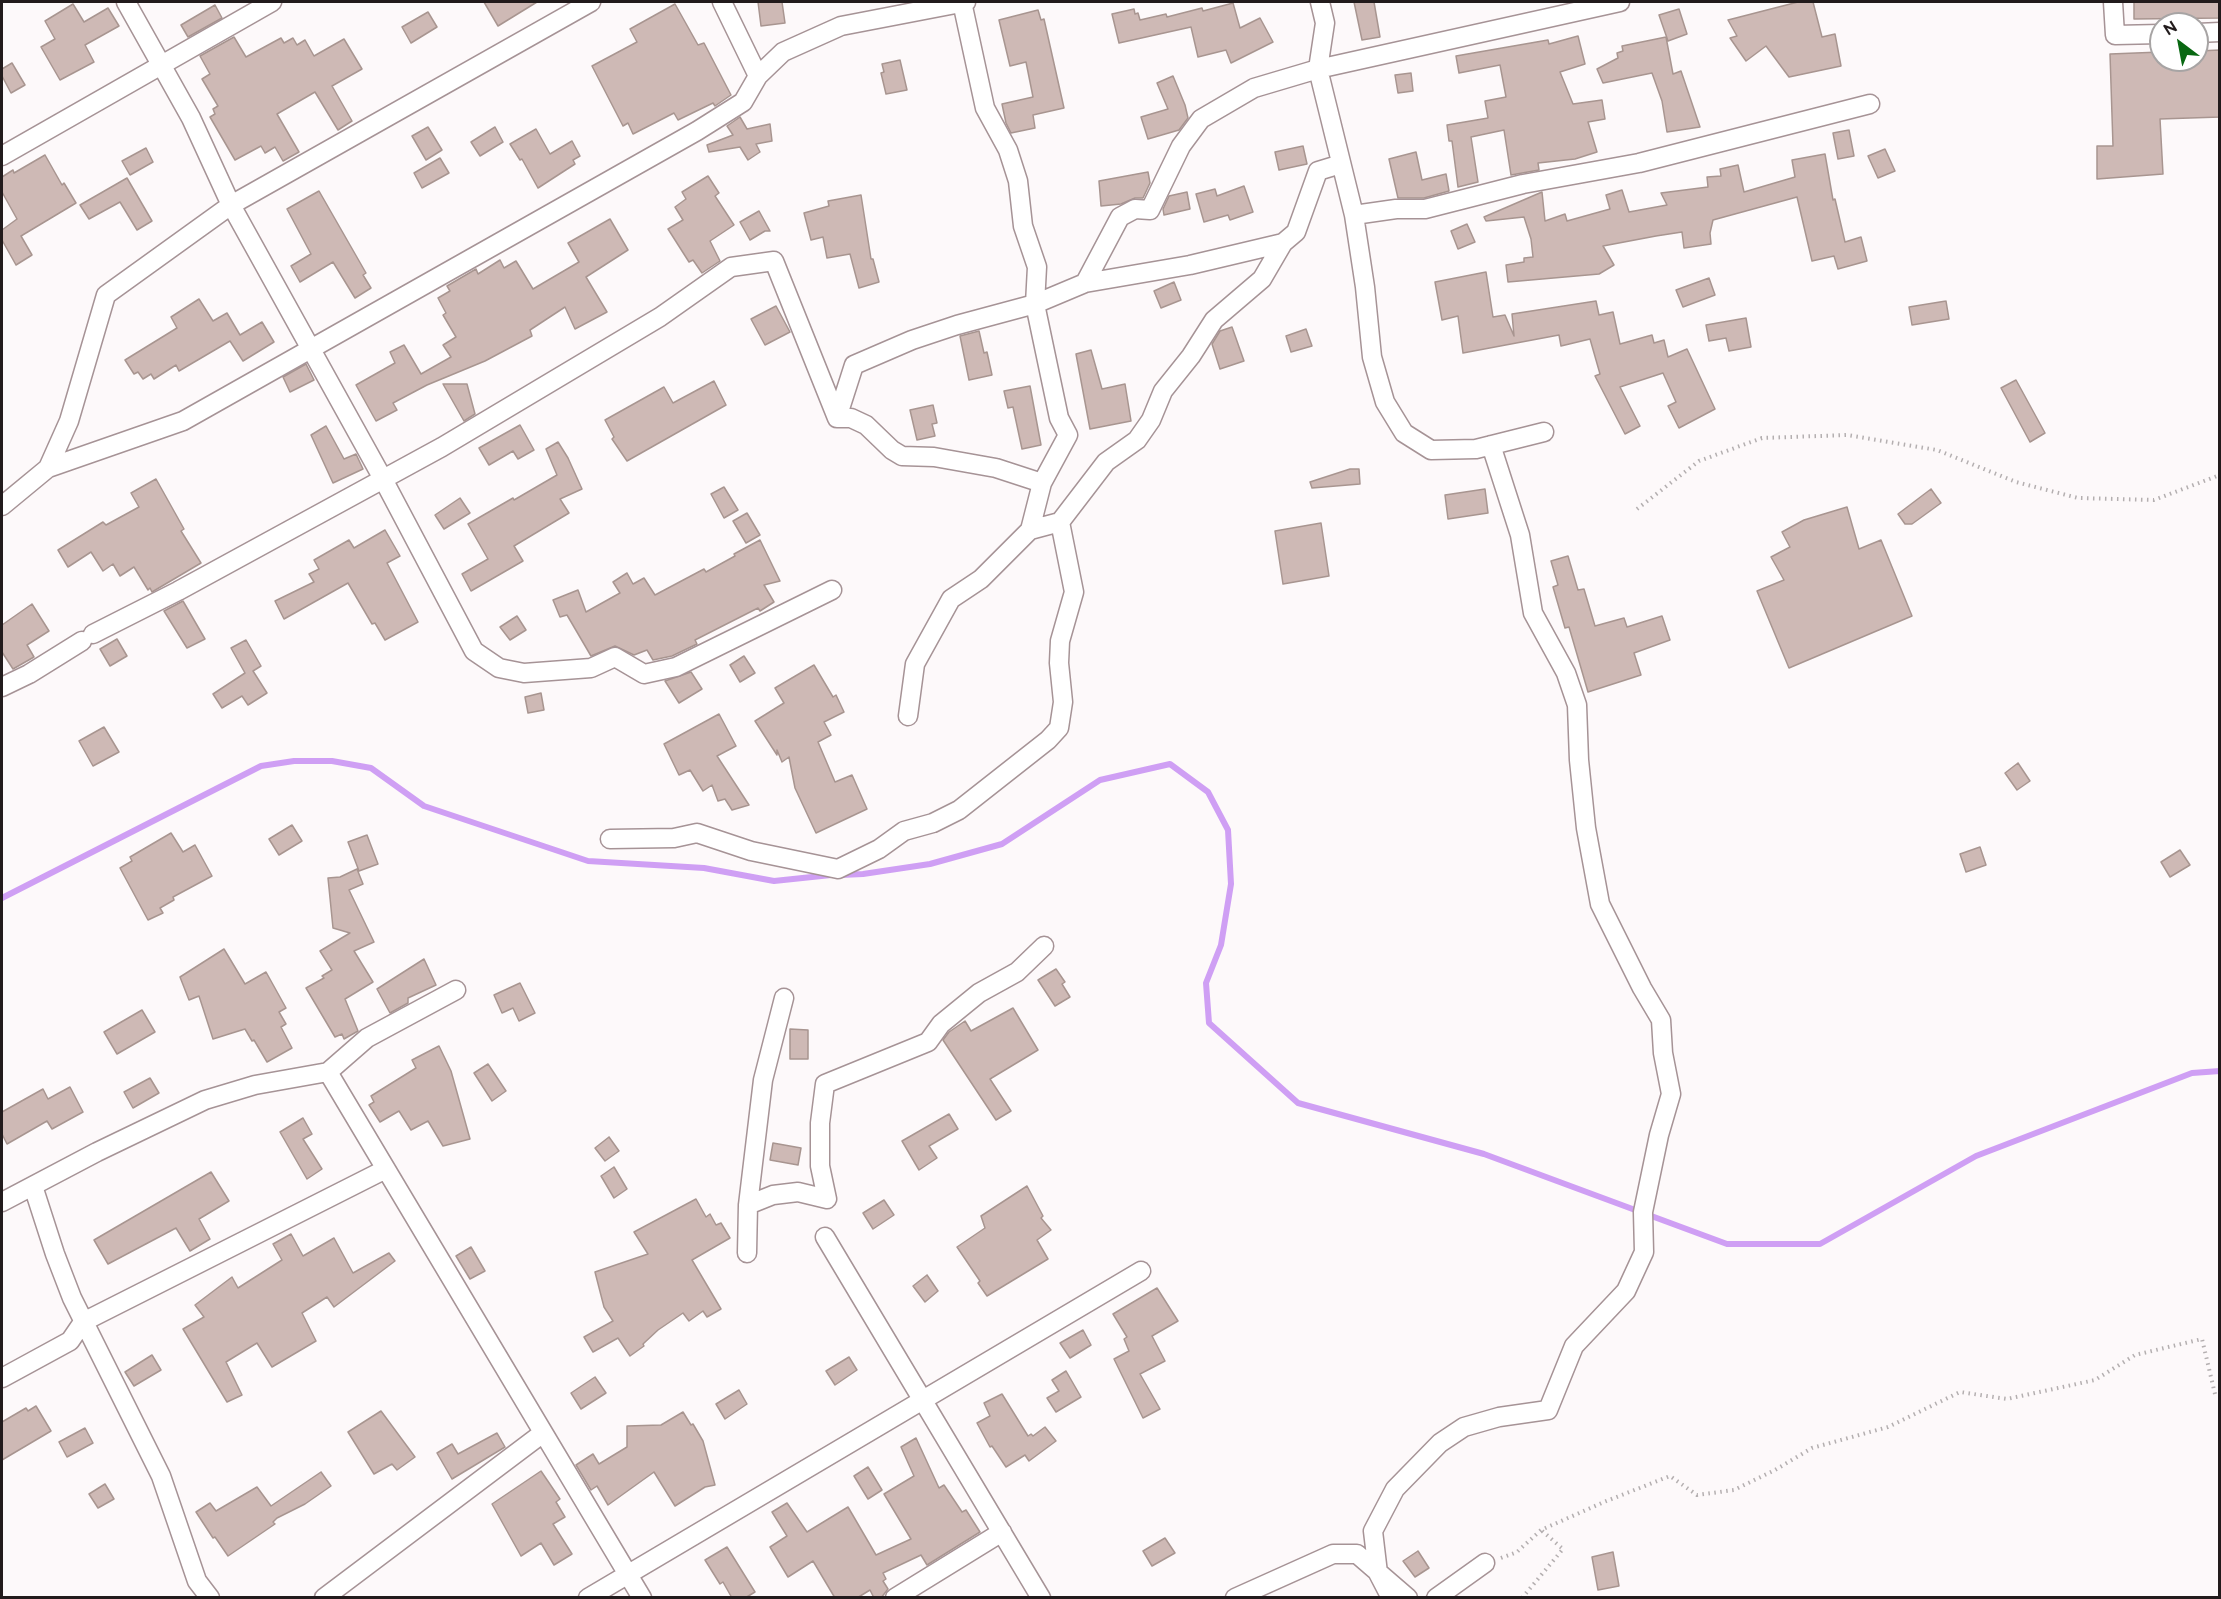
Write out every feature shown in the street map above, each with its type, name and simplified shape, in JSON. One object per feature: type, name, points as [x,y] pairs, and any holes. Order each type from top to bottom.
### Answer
[{"type":"street","points":[[126,2],[191,118],[231,205],[383,479],[474,651],[499,668],[524,673],[591,668],[615,657],[644,674],[676,667],[832,590]]},
{"type":"street","points":[[2,156],[272,2]]},
{"type":"street","points":[[48,468],[69,421],[106,295],[231,205],[591,2]]},
{"type":"street","points":[[722,2],[758,75]]},
{"type":"street","points":[[2,506],[48,468],[183,421],[310,347],[697,131],[743,102],[758,75],[783,52],[841,26],[964,2],[985,108],[1008,150],[1018,181],[1023,226],[1037,267],[1035,304],[1059,418],[1068,435],[1042,483],[1030,530]]},
{"type":"street","points":[[1320,2],[1325,23],[1318,69],[1354,214],[1372,357],[1385,402],[1404,433],[1431,450],[1476,448],[1544,432]]},
{"type":"street","points":[[1085,283],[1120,217],[1135,209],[1150,210],[1181,146],[1201,119],[1254,88],[1318,69],[1620,2]]},
{"type":"street","points":[[2113,2],[2115,35],[2149,34]]},
{"type":"street","points":[[1354,214],[1425,209],[1523,184],[1639,163],[1870,104]]},
{"type":"street","points":[[908,716],[915,664],[951,599],[981,579],[1030,530],[1060,522],[1106,462],[1137,440],[1151,420],[1163,391],[1191,356],[1214,320],[1262,279],[1283,243],[1296,232],[1318,171],[1341,164]]},
{"type":"street","points":[[837,417],[854,365],[912,340],[1035,304],[1085,283],[1190,265],[1283,243]]},
{"type":"street","points":[[2,687],[29,674],[88,637],[178,591],[482,423],[660,317],[731,267],[774,261],[837,417]]},
{"type":"street","points":[[837,417],[851,418],[866,425],[892,450],[902,456],[934,457],[996,468],[1042,483]]},
{"type":"street","points":[[1391,1598],[1378,1573],[1373,1531],[1395,1489],[1440,1443],[1464,1427],[1499,1417],[1548,1410],[1574,1346],[1626,1291],[1644,1252],[1643,1212],[1659,1135],[1671,1094],[1663,1053],[1661,1020],[1642,988],[1600,904],[1586,828],[1579,760],[1577,705],[1566,673],[1533,613],[1520,535],[1491,445]]},
{"type":"street","points":[[610,839],[674,838],[697,833],[751,851],[838,869],[879,849],[904,831],[933,823],[959,810],[1048,740],[1059,728],[1063,702],[1059,663],[1060,641],[1074,592],[1060,522]]},
{"type":"street","points":[[748,1205],[773,1195],[798,1192],[827,1199],[820,1166],[820,1123],[825,1084],[928,1042],[941,1024],[971,999],[1017,972],[1044,946]]},
{"type":"street","points":[[2,1202],[97,1152],[205,1100],[255,1085],[328,1072],[367,1038],[456,990]]},
{"type":"street","points":[[747,1253],[748,1205],[763,1080],[784,998]]},
{"type":"street","points":[[328,1072],[642,1598]]},
{"type":"street","points":[[2,1378],[69,1341],[83,1323],[386,1169]]},
{"type":"street","points":[[33,1186],[55,1254],[83,1323],[161,1476],[197,1581],[210,1598]]},
{"type":"street","points":[[825,1237],[1041,1598]]},
{"type":"street","points":[[588,1598],[1142,1271]]},
{"type":"street","points":[[324,1598],[543,1433]]},
{"type":"street","points":[[895,1598],[1002,1532]]},
{"type":"street","points":[[1235,1598],[1333,1554],[1358,1554],[1408,1598]]},
{"type":"street","points":[[1436,1598],[1485,1563]]},
{"type":"path","points":[[1637,509],[1699,461],[1762,438],[1847,435],[1937,450],[2016,482],[2078,498],[2154,500],[2220,475]]},
{"type":"path","points":[[1485,1563],[1517,1552],[1541,1530],[1670,1476],[1697,1495],[1734,1490],[1776,1470],[1812,1448],[1888,1427],[1959,1392],[2007,1399],[2095,1380],[2135,1355],[2202,1339],[2215,1394],[2220,1394]]},
{"type":"path","points":[[1522,1598],[1563,1549],[1541,1530]]},
{"type":"building","points":[[484,2],[537,2],[498,26]]},
{"type":"building","points":[[758,2],[782,2],[785,23],[761,26]]},
{"type":"building","points":[[1354,2],[1374,2],[1380,37],[1362,40]]},
{"type":"building","points":[[1798,2],[1813,2],[1822,37],[1835,34],[1841,66],[1789,77],[1766,46],[1746,61],[1730,38],[1737,36],[1728,20]]},
{"type":"building","points":[[2134,2],[2220,2],[2220,18],[2209,18],[2209,12],[2149,12],[2149,19],[2134,19]]},
{"type":"building","points":[[1233,3],[1240,28],[1260,18],[1273,42],[1231,63],[1226,50],[1198,57],[1191,27],[1119,43],[1112,14],[1134,9],[1140,20],[1166,14],[1167,17],[1202,8],[1203,11]]},
{"type":"building","points":[[73,4],[84,22],[108,8],[119,26],[85,45],[94,62],[60,80],[41,47],[55,39],[45,21]]},
{"type":"building","points":[[675,4],[698,45],[704,43],[731,95],[715,106],[713,103],[678,120],[674,113],[633,134],[628,123],[623,126],[592,66],[637,42],[630,29]]},
{"type":"building","points":[[215,5],[222,18],[188,37],[181,25]]},
{"type":"building","points":[[1679,9],[1687,34],[1668,41],[1659,15]]},
{"type":"building","points":[[1038,10],[1041,20],[1044,19],[1064,108],[1033,115],[1035,128],[1011,133],[1006,123],[1002,104],[1033,97],[1026,62],[1010,66],[999,20]]},
{"type":"building","points":[[428,12],[437,27],[411,43],[402,27]]},
{"type":"building","points":[[1578,36],[1585,64],[1560,72],[1573,104],[1602,100],[1605,119],[1588,122],[1597,152],[1575,159],[1538,163],[1539,170],[1511,175],[1504,130],[1471,137],[1478,182],[1458,187],[1452,141],[1449,141],[1447,125],[1488,118],[1485,101],[1506,97],[1500,65],[1459,73],[1456,56],[1548,40],[1549,44]]},
{"type":"building","points":[[234,37],[246,57],[281,38],[284,43],[293,38],[297,45],[305,40],[314,56],[344,39],[362,69],[332,86],[352,121],[338,130],[315,92],[277,114],[299,152],[283,161],[275,147],[265,153],[261,146],[235,160],[210,117],[215,114],[213,109],[218,106],[202,79],[210,74],[200,56]]},
{"type":"building","points":[[1666,37],[1673,74],[1681,71],[1700,127],[1667,132],[1662,101],[1652,73],[1603,83],[1597,69],[1618,58],[1617,53],[1623,51],[1622,46]]},
{"type":"building","points":[[2209,50],[2220,50],[2220,117],[2160,119],[2163,174],[2097,179],[2097,146],[2113,146],[2110,54],[2149,52],[2149,72],[2209,72]]},
{"type":"building","points":[[900,60],[907,90],[886,94],[881,73],[884,72],[882,64]]},
{"type":"building","points":[[12,63],[25,85],[11,93],[2,76],[2,69]]},
{"type":"building","points":[[1411,73],[1413,91],[1398,93],[1395,75]]},
{"type":"building","points":[[1173,76],[1188,118],[1179,130],[1148,139],[1141,117],[1168,109],[1157,83]]},
{"type":"building","points":[[740,117],[747,129],[770,124],[772,141],[756,144],[760,152],[748,160],[740,147],[709,152],[707,145],[733,135],[727,126]]},
{"type":"building","points":[[428,127],[442,150],[426,160],[412,136]]},
{"type":"building","points":[[495,127],[503,142],[480,156],[471,142]]},
{"type":"building","points":[[536,129],[550,154],[572,141],[580,156],[573,160],[575,164],[538,188],[522,159],[520,160],[510,144]]},
{"type":"building","points":[[1849,130],[1854,156],[1838,159],[1833,133]]},
{"type":"building","points":[[1303,146],[1307,164],[1279,170],[1275,152]]},
{"type":"building","points":[[146,148],[153,162],[130,175],[122,161]]},
{"type":"building","points":[[1885,149],[1895,171],[1878,178],[1868,156]]},
{"type":"building","points":[[1416,152],[1422,180],[1446,174],[1449,191],[1424,198],[1398,198],[1389,159]]},
{"type":"building","points":[[1825,154],[1833,200],[1835,199],[1845,242],[1861,237],[1867,261],[1838,269],[1834,256],[1812,261],[1797,197],[1713,220],[1710,233],[1711,244],[1684,248],[1682,232],[1656,236],[1603,246],[1614,265],[1599,274],[1508,282],[1506,265],[1524,262],[1524,258],[1533,257],[1531,239],[1524,217],[1486,221],[1484,217],[1542,192],[1545,221],[1565,214],[1567,221],[1610,209],[1606,195],[1622,190],[1629,212],[1667,205],[1661,193],[1708,187],[1707,177],[1721,176],[1720,169],[1738,165],[1744,192],[1795,177],[1792,160]]},
{"type":"building","points":[[45,155],[62,185],[64,183],[76,203],[21,236],[32,255],[16,265],[2,240],[2,230],[17,219],[2,192],[2,177],[13,170],[14,173]]},
{"type":"building","points":[[440,158],[449,173],[422,188],[414,173]]},
{"type":"building","points":[[1148,172],[1150,183],[1143,198],[1101,206],[1099,181]]},
{"type":"building","points":[[708,176],[719,193],[715,196],[734,225],[710,241],[720,261],[702,273],[693,260],[689,262],[668,229],[683,220],[675,207],[686,199],[682,192]]},
{"type":"building","points":[[127,178],[152,221],[137,230],[120,202],[89,219],[80,205]]},
{"type":"building","points":[[1244,186],[1253,212],[1230,220],[1228,215],[1204,222],[1196,194],[1215,189],[1217,196]]},
{"type":"building","points":[[319,191],[366,273],[363,275],[371,288],[355,298],[333,262],[300,282],[291,266],[311,254],[287,209]]},
{"type":"building","points":[[1187,192],[1190,209],[1164,215],[1163,209],[1169,196]]},
{"type":"building","points":[[861,195],[871,259],[873,259],[879,282],[859,288],[850,254],[827,258],[823,237],[811,240],[804,213],[829,206],[828,201]]},
{"type":"building","points":[[759,211],[770,231],[765,231],[750,240],[740,222]]},
{"type":"building","points":[[610,219],[628,250],[586,277],[607,312],[575,329],[565,307],[530,330],[532,336],[485,361],[427,385],[393,403],[397,410],[376,421],[356,385],[395,363],[390,352],[404,345],[421,374],[451,357],[443,345],[456,337],[443,315],[446,313],[438,298],[450,291],[447,286],[476,269],[478,274],[500,260],[504,268],[516,261],[533,289],[579,262],[568,243]]},
{"type":"building","points":[[1467,224],[1475,242],[1458,249],[1451,231]]},
{"type":"building","points":[[1486,272],[1493,317],[1505,315],[1514,336],[1512,314],[1596,301],[1599,315],[1613,312],[1620,344],[1652,335],[1654,343],[1664,340],[1668,357],[1687,349],[1715,409],[1679,428],[1668,406],[1676,402],[1663,373],[1620,387],[1640,426],[1625,434],[1595,376],[1600,374],[1590,339],[1561,346],[1559,335],[1463,353],[1458,316],[1442,320],[1435,282]]},
{"type":"building","points":[[1709,278],[1715,295],[1683,307],[1676,290]]},
{"type":"building","points":[[1174,282],[1181,300],[1161,308],[1154,291]]},
{"type":"building","points":[[199,299],[213,321],[227,313],[240,335],[262,322],[274,342],[243,361],[230,341],[179,371],[176,365],[154,379],[151,374],[143,379],[138,372],[134,374],[125,360],[177,328],[171,317]]},
{"type":"building","points":[[1946,301],[1949,319],[1912,325],[1909,307]]},
{"type":"building","points":[[776,306],[790,332],[765,345],[751,319]]},
{"type":"building","points":[[1746,318],[1751,347],[1729,351],[1726,338],[1709,341],[1706,325]]},
{"type":"building","points":[[1232,327],[1244,361],[1220,369],[1212,344],[1220,331]]},
{"type":"building","points":[[1306,329],[1312,346],[1291,352],[1286,336]]},
{"type":"building","points":[[979,331],[992,375],[969,380],[960,336]]},
{"type":"building","points":[[1091,350],[1102,389],[1125,384],[1131,421],[1090,429],[1076,354]]},
{"type":"building","points":[[306,364],[314,380],[290,392],[283,377]]},
{"type":"building","points":[[2016,380],[2045,433],[2030,442],[2001,388]]},
{"type":"building","points":[[714,381],[726,405],[627,461],[612,439],[614,437],[605,420],[664,387],[673,403]]},
{"type":"building","points":[[443,384],[467,384],[475,414],[464,421]]},
{"type":"building","points":[[1030,386],[1041,445],[1022,449],[1013,407],[1008,408],[1004,391]]},
{"type":"building","points":[[933,405],[937,423],[932,424],[935,436],[917,440],[910,410]]},
{"type":"building","points":[[520,425],[534,450],[518,459],[513,451],[489,465],[479,448]]},
{"type":"building","points":[[326,426],[344,459],[356,454],[363,469],[333,483],[311,435]]},
{"type":"building","points":[[558,442],[582,489],[560,499],[569,513],[514,546],[523,561],[471,591],[462,574],[488,559],[468,524],[557,475],[546,449]]},
{"type":"building","points":[[1350,469],[1359,469],[1360,484],[1312,488],[1310,482]]},
{"type":"building","points":[[156,479],[184,529],[181,531],[201,563],[152,592],[150,588],[148,590],[134,567],[120,576],[113,564],[103,571],[91,552],[68,567],[58,550],[103,522],[106,525],[139,507],[131,493]]},
{"type":"building","points":[[724,487],[738,510],[724,518],[711,494]]},
{"type":"building","points":[[1485,489],[1488,513],[1448,519],[1445,495]]},
{"type":"building","points":[[1931,489],[1941,503],[1912,524],[1905,524],[1898,514]]},
{"type":"building","points":[[460,498],[470,513],[444,529],[435,515]]},
{"type":"building","points":[[1847,507],[1859,549],[1881,540],[1912,616],[1789,668],[1757,591],[1784,580],[1771,557],[1790,547],[1782,532],[1804,520]]},
{"type":"building","points":[[747,513],[760,535],[746,543],[733,521]]},
{"type":"building","points":[[1321,523],[1329,576],[1283,584],[1275,531]]},
{"type":"building","points":[[385,530],[400,556],[387,563],[418,622],[385,640],[375,623],[372,624],[348,583],[284,619],[275,601],[314,582],[309,574],[319,569],[314,560],[349,540],[354,548]]},
{"type":"building","points":[[760,540],[780,581],[764,585],[774,602],[760,611],[758,608],[695,640],[697,644],[672,656],[653,660],[647,650],[634,655],[615,646],[591,656],[567,615],[560,617],[553,600],[578,590],[586,612],[620,593],[613,582],[627,573],[633,584],[644,578],[655,595],[704,569],[706,572]]},
{"type":"building","points":[[1568,556],[1578,590],[1584,589],[1595,626],[1624,618],[1627,627],[1662,616],[1670,640],[1634,653],[1641,675],[1588,692],[1569,627],[1565,628],[1553,587],[1558,585],[1551,561]]},
{"type":"building","points":[[183,601],[205,639],[187,648],[164,611]]},
{"type":"building","points":[[32,604],[49,631],[27,645],[34,657],[13,669],[2,652],[2,625]]},
{"type":"building","points":[[517,616],[526,630],[510,640],[500,627]]},
{"type":"building","points":[[117,639],[127,656],[110,666],[100,649]]},
{"type":"building","points":[[246,640],[261,666],[253,671],[267,693],[248,705],[242,696],[222,708],[213,694],[245,673],[231,648]]},
{"type":"building","points":[[744,656],[755,673],[740,682],[730,665]]},
{"type":"building","points":[[814,665],[833,697],[836,695],[844,712],[824,722],[831,735],[818,742],[835,782],[852,775],[867,809],[816,833],[795,788],[789,757],[782,762],[777,750],[777,755],[755,721],[784,703],[775,688]]},
{"type":"building","points":[[691,672],[702,689],[679,703],[665,681]]},
{"type":"building","points":[[541,693],[544,710],[528,713],[525,697]]},
{"type":"building","points":[[719,714],[736,746],[717,756],[749,805],[732,810],[725,799],[718,801],[712,785],[703,791],[690,770],[679,775],[664,744]]},
{"type":"building","points":[[104,727],[119,752],[93,766],[79,741]]},
{"type":"building","points":[[2018,763],[2030,781],[2017,790],[2005,773]]},
{"type":"building","points":[[292,825],[302,841],[279,855],[269,839]]},
{"type":"building","points":[[171,833],[183,852],[195,845],[212,876],[173,897],[174,900],[160,908],[163,913],[148,920],[120,868],[132,861],[130,857]]},
{"type":"building","points":[[367,835],[378,864],[359,871],[348,842]]},
{"type":"building","points":[[1980,847],[1986,865],[1966,872],[1960,854]]},
{"type":"building","points":[[2180,850],[2190,865],[2170,877],[2161,862]]},
{"type":"building","points":[[357,869],[363,884],[349,890],[374,942],[354,951],[373,982],[345,999],[358,1031],[344,1039],[342,1034],[335,1037],[306,988],[324,978],[322,976],[332,970],[320,951],[350,933],[333,928],[328,878],[340,877]]},
{"type":"building","points":[[224,949],[245,984],[266,972],[286,1008],[279,1012],[286,1024],[281,1027],[292,1048],[267,1062],[245,1029],[213,1039],[199,996],[189,1000],[180,977]]},
{"type":"building","points":[[424,959],[436,985],[408,998],[408,1003],[390,1013],[377,989]]},
{"type":"building","points":[[1056,969],[1065,982],[1062,984],[1070,997],[1055,1006],[1038,980]]},
{"type":"building","points":[[520,983],[535,1013],[519,1021],[513,1008],[502,1013],[494,995]]},
{"type":"building","points":[[1013,1008],[1038,1050],[990,1079],[1011,1111],[996,1120],[943,1040],[949,1032],[965,1021],[971,1031]]},
{"type":"building","points":[[142,1010],[155,1032],[117,1054],[104,1032]]},
{"type":"building","points":[[790,1029],[808,1030],[808,1059],[790,1059]]},
{"type":"building","points":[[439,1046],[451,1071],[470,1139],[443,1146],[428,1121],[411,1130],[399,1111],[380,1122],[369,1105],[374,1102],[371,1096],[416,1068],[412,1060]]},
{"type":"building","points":[[488,1064],[506,1091],[492,1101],[474,1073]]},
{"type":"building","points":[[150,1078],[159,1093],[133,1108],[124,1092]]},
{"type":"building","points":[[70,1087],[83,1112],[52,1129],[47,1121],[7,1144],[2,1134],[2,1112],[43,1089],[48,1099]]},
{"type":"building","points":[[949,1114],[958,1129],[929,1146],[937,1158],[919,1170],[902,1141]]},
{"type":"building","points":[[303,1118],[312,1134],[303,1139],[322,1169],[307,1179],[280,1132]]},
{"type":"building","points":[[609,1137],[619,1151],[605,1161],[595,1148]]},
{"type":"building","points":[[773,1143],[801,1148],[798,1165],[770,1160]]},
{"type":"building","points":[[614,1167],[627,1189],[614,1198],[601,1176]]},
{"type":"building","points":[[211,1172],[229,1201],[199,1219],[210,1239],[190,1251],[176,1228],[108,1264],[94,1240]]},
{"type":"building","points":[[1027,1186],[1043,1216],[1041,1218],[1051,1230],[1037,1240],[1048,1259],[987,1296],[978,1283],[980,1281],[957,1247],[985,1228],[981,1216]]},
{"type":"building","points":[[696,1199],[706,1217],[710,1214],[716,1225],[721,1223],[730,1238],[692,1260],[721,1309],[707,1317],[703,1311],[689,1321],[683,1313],[658,1330],[643,1344],[644,1346],[630,1356],[618,1338],[593,1352],[584,1337],[613,1321],[604,1307],[595,1272],[648,1254],[634,1232]]},
{"type":"building","points":[[884,1200],[894,1215],[873,1229],[863,1213]]},
{"type":"building","points":[[291,1234],[303,1256],[334,1238],[353,1273],[389,1253],[395,1261],[334,1307],[327,1297],[302,1313],[316,1341],[272,1367],[257,1343],[226,1362],[242,1395],[227,1402],[183,1329],[204,1317],[195,1305],[232,1277],[238,1288],[282,1260],[273,1244]]},
{"type":"building","points":[[471,1247],[485,1271],[470,1279],[456,1256]]},
{"type":"building","points":[[927,1275],[938,1291],[925,1302],[913,1286]]},
{"type":"building","points":[[1157,1288],[1178,1321],[1152,1336],[1165,1361],[1140,1374],[1160,1409],[1143,1418],[1114,1359],[1129,1351],[1124,1339],[1127,1337],[1113,1314]]},
{"type":"building","points":[[1083,1330],[1091,1345],[1070,1358],[1060,1343]]},
{"type":"building","points":[[152,1355],[161,1370],[134,1386],[125,1372]]},
{"type":"building","points":[[849,1357],[857,1370],[835,1385],[826,1371]]},
{"type":"building","points":[[1066,1371],[1081,1397],[1056,1412],[1047,1398],[1059,1391],[1052,1380]]},
{"type":"building","points":[[595,1377],[606,1393],[581,1409],[571,1393]]},
{"type":"building","points":[[739,1390],[747,1404],[725,1419],[716,1404]]},
{"type":"building","points":[[1002,1394],[1028,1436],[1031,1434],[1033,1436],[1045,1427],[1056,1441],[1029,1461],[1025,1455],[1006,1467],[992,1446],[990,1447],[977,1423],[990,1416],[984,1403]]},
{"type":"building","points":[[36,1406],[51,1431],[2,1460],[2,1422],[26,1408],[28,1411]]},
{"type":"building","points":[[381,1411],[415,1457],[397,1470],[392,1464],[374,1474],[348,1432]]},
{"type":"building","points":[[683,1412],[703,1441],[715,1485],[705,1487],[675,1506],[654,1472],[608,1505],[597,1486],[591,1490],[576,1465],[593,1454],[599,1464],[627,1447],[627,1426],[661,1425]]},
{"type":"building","points":[[85,1428],[93,1443],[67,1457],[59,1442]]},
{"type":"building","points":[[497,1433],[505,1447],[452,1479],[437,1453],[452,1444],[458,1454]]},
{"type":"building","points":[[916,1438],[939,1488],[944,1485],[962,1512],[966,1510],[980,1532],[927,1565],[921,1555],[883,1573],[886,1579],[883,1581],[888,1589],[881,1598],[874,1598],[870,1590],[857,1598],[835,1598],[813,1561],[788,1577],[770,1547],[787,1536],[772,1512],[787,1503],[807,1532],[848,1507],[876,1555],[911,1539],[884,1494],[914,1476],[901,1447]]},
{"type":"building","points":[[868,1467],[882,1490],[868,1499],[854,1476]]},
{"type":"building","points":[[541,1471],[560,1499],[556,1502],[565,1517],[553,1524],[572,1554],[554,1565],[541,1543],[521,1556],[492,1504]]},
{"type":"building","points":[[321,1472],[331,1486],[305,1504],[277,1518],[273,1522],[275,1524],[228,1556],[196,1512],[210,1503],[216,1511],[257,1487],[271,1506]]},
{"type":"building","points":[[105,1484],[114,1499],[98,1508],[89,1494]]},
{"type":"building","points":[[1165,1538],[1175,1553],[1152,1566],[1143,1551]]},
{"type":"building","points":[[727,1547],[755,1592],[745,1598],[732,1598],[723,1582],[720,1584],[705,1560]]},
{"type":"building","points":[[1418,1551],[1429,1568],[1415,1577],[1403,1561]]},
{"type":"building","points":[[1613,1552],[1619,1586],[1598,1590],[1592,1557]]},
{"type":"waterway","points":[[2,898],[261,766],[294,761],[332,761],[371,768],[424,806],[588,861],[704,868],[774,881],[831,875]]},
{"type":"waterway","points":[[841,875],[930,864],[1002,844],[1100,780],[1170,764],[1208,792],[1228,830],[1231,884],[1221,945],[1206,983],[1209,1023],[1298,1103],[1484,1154],[1727,1244],[1820,1244],[1976,1156],[2192,1073],[2220,1071]]}]
